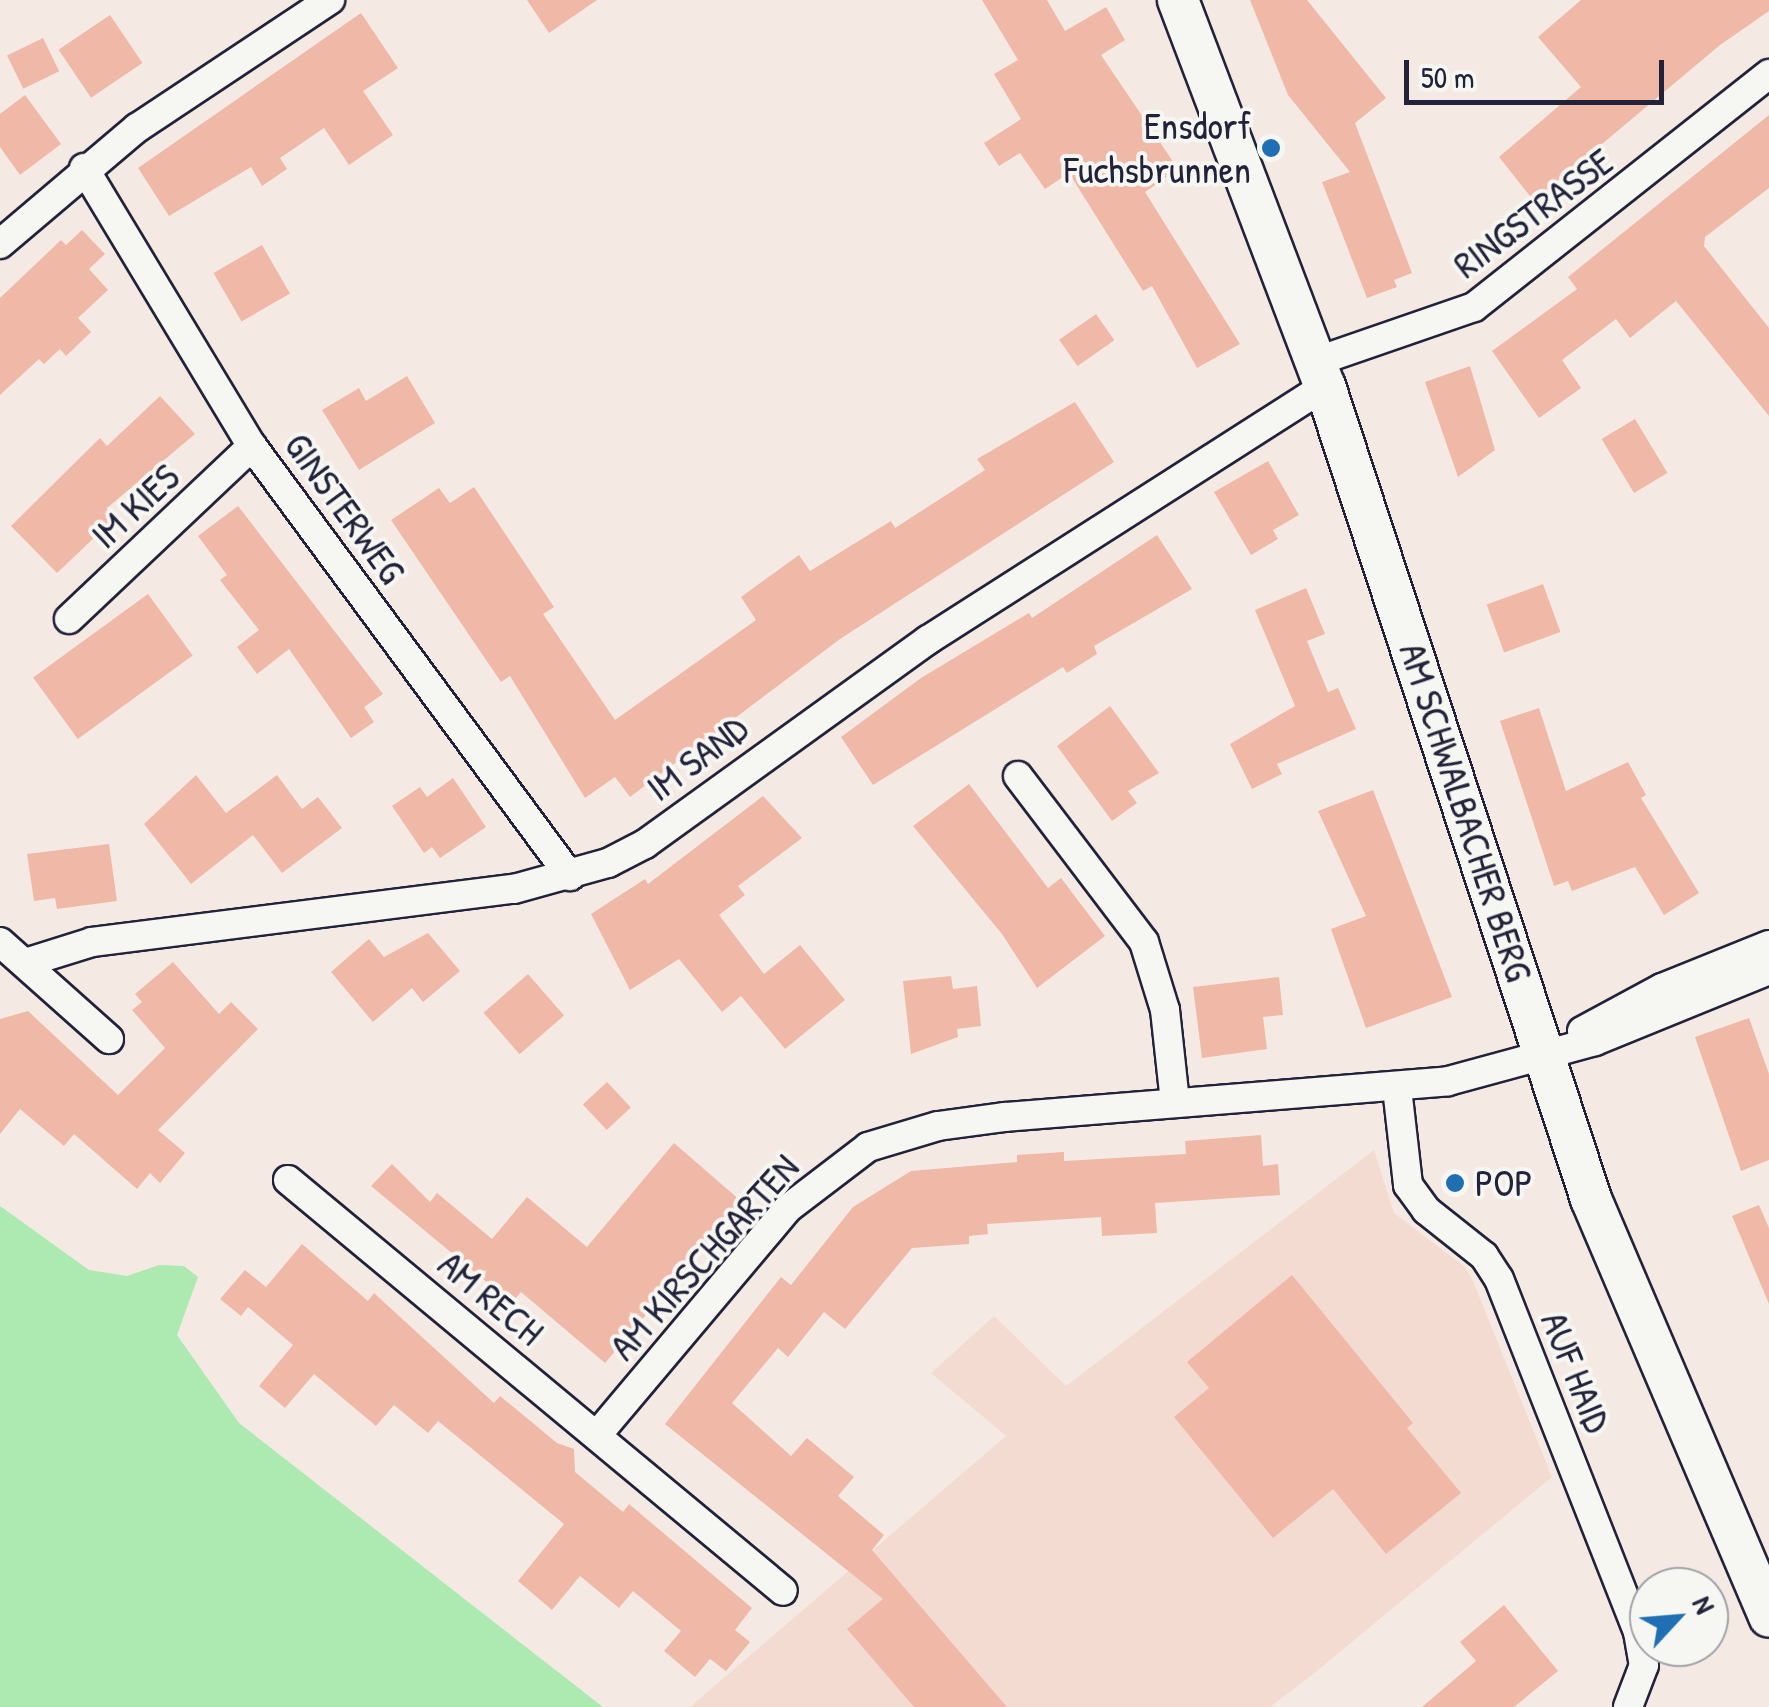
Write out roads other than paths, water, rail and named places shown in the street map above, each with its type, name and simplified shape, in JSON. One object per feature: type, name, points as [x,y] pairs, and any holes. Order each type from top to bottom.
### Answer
[{"type":"main road","name":"AM SCHWALBACHER BERG","points":[[1178,0],[1320,374],[1546,1052],[1591,1200],[1634,1309],[1769,1617]]},
{"type":"street","points":[[0,244],[84,168],[330,0]]},
{"type":"street","name":"RINGSTRASSE","points":[[1320,374],[1474,307],[1769,74]]},
{"type":"street","name":"GINSTERWEG","points":[[84,168],[252,446],[570,876]]},
{"type":"street","name":"IM SAND","points":[[25,964],[92,942],[570,876],[645,844],[867,681],[1320,374]]},
{"type":"street","name":"IM KIES","points":[[69,620],[252,446]]},
{"type":"street","points":[[1018,776],[1144,942],[1165,1010],[1175,1102]]},
{"type":"street","points":[[0,942],[109,1039]]},
{"type":"street","points":[[1546,1052],[1662,988],[1769,945]]},
{"type":"street","points":[[1546,1052],[1671,1014],[1769,970]]},
{"type":"street","name":"AM KIRSCHGARTEN","points":[[597,1436],[788,1210],[824,1174],[868,1147],[938,1126],[1175,1102],[1448,1081],[1546,1052]]},
{"type":"street","name":"AUF HAID","points":[[1396,1088],[1408,1185],[1426,1210],[1484,1256],[1499,1279],[1638,1632],[1644,1665],[1628,1707]]},
{"type":"street","name":"AM RECH","points":[[288,1180],[783,1591]]},
{"type":"place","name":"Ensdorf Fuchsbrunnen","points":[[1271,148]]},
{"type":"place","name":"POP","points":[[1455,1183]]}]
